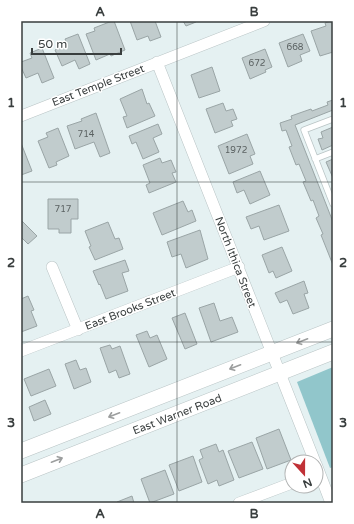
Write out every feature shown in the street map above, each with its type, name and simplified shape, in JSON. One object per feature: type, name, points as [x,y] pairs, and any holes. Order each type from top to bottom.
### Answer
[{"type":"main road","name":"East Warner Road","points":[[21,451],[333,329]]},
{"type":"main road","name":"East Warner Road","points":[[21,475],[333,352]]},
{"type":"main road","points":[[21,462],[31,458],[43,443]]},
{"type":"street","name":"East Temple Street","points":[[21,116],[264,21]]},
{"type":"street","name":"North Ithica Street","points":[[157,62],[312,454]]},
{"type":"street","points":[[52,267],[78,330]]},
{"type":"street","name":"East Brooks Street","points":[[21,351],[239,267]]},
{"type":"street","points":[[239,503],[284,486]]},
{"type":"street","name":"North Ithica Street","points":[[324,486],[331,503]]},
{"type":"lane","points":[[333,119],[304,130],[333,204]]},
{"type":"lane","points":[[315,159],[333,152]]},
{"type":"lane","points":[[326,187],[333,184]]},
{"type":"shaded area","points":[[333,367],[333,467],[330,468],[297,382]]},
{"type":"building","points":[[114,21],[125,50],[96,60],[86,34],[95,31],[94,28]]},
{"type":"building","points":[[130,21],[155,21],[161,37],[150,41],[148,36],[137,40]]},
{"type":"building","points":[[183,21],[196,21],[196,22],[186,26]]},
{"type":"building","points":[[333,21],[333,52],[320,56],[311,31],[326,26],[325,23]]},
{"type":"building","points":[[78,34],[90,64],[79,69],[75,60],[62,66],[55,50],[67,44],[65,39]]},
{"type":"building","points":[[303,34],[310,51],[300,55],[302,61],[288,67],[279,43]]},
{"type":"building","points":[[42,48],[54,78],[42,83],[38,73],[26,78],[21,67],[21,62],[32,58],[30,53]]},
{"type":"building","points":[[265,49],[272,67],[265,70],[266,72],[250,79],[242,58]]},
{"type":"building","points":[[212,67],[220,91],[199,98],[191,75]]},
{"type":"building","points":[[142,89],[147,104],[149,103],[155,116],[127,128],[123,117],[127,116],[120,99]]},
{"type":"building","points":[[333,100],[333,110],[295,125],[333,222],[333,265],[316,218],[319,216],[313,200],[311,201],[303,182],[306,181],[299,164],[296,165],[289,147],[292,146],[286,130],[282,131],[280,123],[292,119],[291,116],[328,105],[327,102]]},
{"type":"building","points":[[223,103],[226,111],[233,109],[237,119],[231,121],[233,126],[215,133],[206,109]]},
{"type":"building","points":[[96,113],[110,153],[100,157],[94,142],[75,149],[67,126],[82,121],[81,119]]},
{"type":"building","points":[[158,124],[162,134],[153,138],[159,152],[143,159],[136,142],[132,144],[129,136]]},
{"type":"building","points":[[333,127],[333,145],[322,150],[318,139],[323,138],[321,132]]},
{"type":"building","points":[[58,128],[69,156],[56,162],[57,165],[49,168],[38,141],[48,137],[46,133]]},
{"type":"building","points":[[247,134],[255,154],[250,156],[253,164],[229,174],[218,146]]},
{"type":"building","points":[[21,143],[32,171],[21,175]]},
{"type":"building","points":[[160,158],[162,163],[171,160],[176,172],[172,173],[176,182],[149,193],[146,185],[150,183],[143,165]]},
{"type":"building","points":[[333,159],[333,178],[326,162]]},
{"type":"building","points":[[260,171],[270,195],[250,204],[244,190],[237,193],[233,182]]},
{"type":"building","points":[[48,199],[78,199],[78,219],[71,219],[71,233],[59,233],[59,229],[48,229]]},
{"type":"building","points":[[183,201],[188,212],[192,210],[196,221],[162,235],[153,213]]},
{"type":"building","points":[[279,205],[289,231],[264,240],[259,226],[251,229],[246,217]]},
{"type":"building","points":[[21,220],[37,236],[28,244],[22,238],[21,239]]},
{"type":"building","points":[[108,222],[115,239],[119,238],[123,249],[95,260],[89,247],[91,246],[85,231]]},
{"type":"building","points":[[200,230],[208,259],[186,268],[181,254],[172,257],[167,242]]},
{"type":"building","points":[[282,247],[292,271],[276,278],[273,271],[269,273],[262,255]]},
{"type":"building","points":[[125,260],[129,271],[122,273],[128,291],[106,299],[93,271]]},
{"type":"building","points":[[304,281],[308,293],[304,294],[309,308],[293,314],[287,300],[280,303],[275,293]]},
{"type":"building","points":[[28,296],[34,310],[31,311],[37,326],[21,332],[21,299]]},
{"type":"building","points":[[214,303],[220,321],[232,317],[238,332],[211,342],[199,308]]},
{"type":"building","points":[[185,313],[197,344],[185,349],[172,318]]},
{"type":"building","points":[[147,331],[150,338],[157,335],[167,359],[149,367],[136,335]]},
{"type":"building","points":[[110,345],[112,349],[120,346],[130,374],[119,378],[116,370],[109,373],[100,348]]},
{"type":"building","points":[[76,360],[80,370],[86,368],[91,382],[74,389],[65,364]]},
{"type":"building","points":[[49,369],[56,386],[31,396],[24,379]]},
{"type":"building","points":[[45,400],[51,414],[34,421],[29,407]]},
{"type":"building","points":[[279,429],[289,454],[284,454],[284,463],[267,469],[256,438]]},
{"type":"building","points":[[252,442],[263,469],[239,478],[228,451]]},
{"type":"building","points":[[216,444],[219,452],[223,450],[234,480],[219,486],[217,480],[208,484],[199,460],[203,458],[200,450]]},
{"type":"building","points":[[193,456],[202,482],[179,491],[169,465]]},
{"type":"building","points":[[165,470],[174,494],[150,503],[141,479]]},
{"type":"building","points":[[132,496],[134,503],[117,502]]}]
